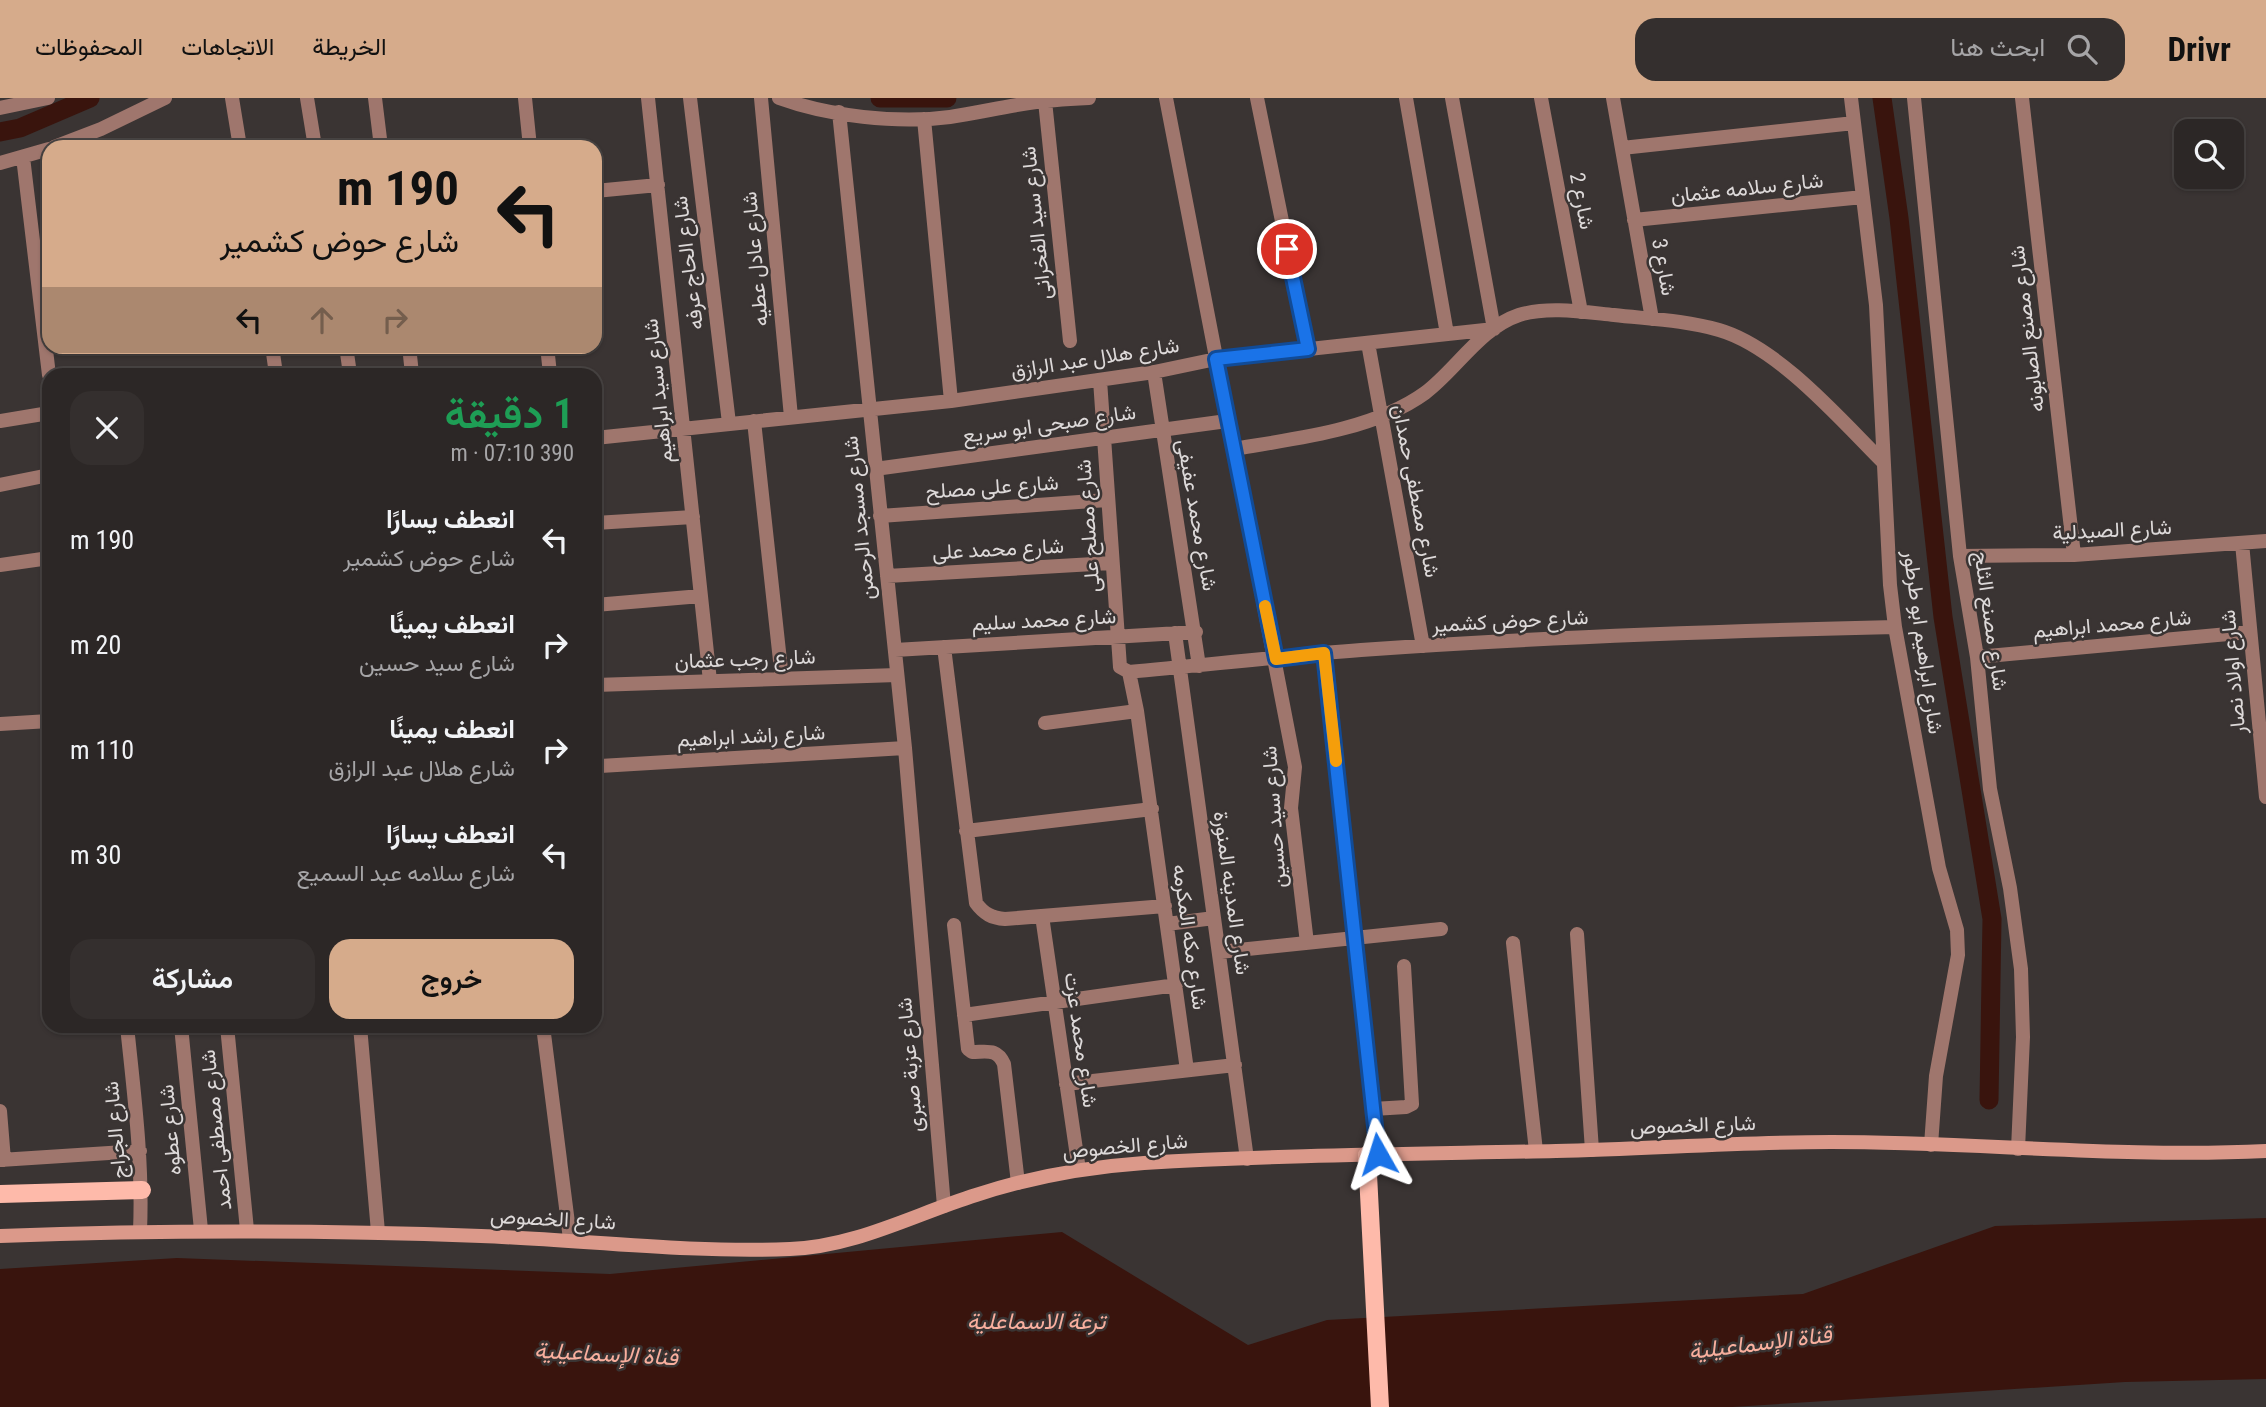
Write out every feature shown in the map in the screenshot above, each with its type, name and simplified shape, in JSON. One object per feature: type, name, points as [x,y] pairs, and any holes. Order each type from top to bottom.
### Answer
[{"type":"main road","name":"شارع الخصوص","points":[[0,1236],[247,1230],[570,1239],[678,1248],[813,1248],[848,1240],[1018,1183],[1079,1170],[1143,1163],[1832,1142],[2171,1154],[2266,1152]]},
{"type":"main road","points":[[1372,1154],[1368,1198],[1380,1407]]},
{"type":"main road","points":[[0,1194],[142,1190]]},
{"type":"street","points":[[0,108],[48,98]]},
{"type":"street","points":[[72,140],[123,120],[165,98]]},
{"type":"street","points":[[232,98],[239,140]]},
{"type":"street","points":[[307,98],[314,140]]},
{"type":"street","points":[[375,98],[380,140]]},
{"type":"street","points":[[525,98],[529,140]]},
{"type":"street","name":"شارع سيد ابراهيم","points":[[649,98],[710,681]]},
{"type":"street","name":"شارع الحاج عرفه","points":[[690,98],[729,423]]},
{"type":"street","name":"شارع عادل عطيه","points":[[761,98],[791,417]]},
{"type":"street","points":[[779,98],[807,108],[866,117],[923,119],[1045,101],[1088,98]]},
{"type":"street","points":[[1166,98],[1216,359]]},
{"type":"street","points":[[1257,98],[1308,349]]},
{"type":"street","points":[[1406,98],[1447,334]]},
{"type":"street","points":[[1452,98],[1494,329]]},
{"type":"street","name":"شارع 2","points":[[1541,98],[1581,312]]},
{"type":"street","name":"شارع 3","points":[[1613,98],[1652,319]]},
{"type":"street","name":"شارع ابراهيم ابو طرطور","points":[[1851,98],[1876,305],[1890,585],[1895,627],[1938,868],[1957,930],[1958,955],[1936,1076],[1931,1145]]},
{"type":"street","name":"شارع مصنع الثلج","points":[[1914,98],[1960,556],[1977,657],[1990,789],[2010,888],[2021,969],[2023,1037],[2018,1149]]},
{"type":"street","name":"شارع مصنع الصابونه","points":[[2022,98],[2074,555]]},
{"type":"street","name":"شارع سيد الفخرانى","points":[[1045,101],[1070,341]]},
{"type":"street","name":"شارع مسجد الرحمن","points":[[839,112],[905,748],[920,920]]},
{"type":"street","points":[[923,119],[951,401]]},
{"type":"street","points":[[1622,148],[1854,122]]},
{"type":"street","points":[[0,163],[42,151]]},
{"type":"street","points":[[23,157],[42,316]]},
{"type":"street","points":[[602,190],[657,185]]},
{"type":"street","name":"شارع سلامه عثمان","points":[[1634,220],[1863,197]]},
{"type":"street","points":[[1233,449],[1306,436],[1380,416],[1405,406],[1427,391],[1494,329],[1517,316],[1537,311],[1581,312],[1685,322],[1721,331],[1748,342],[1817,396],[1883,462]]},
{"type":"street","name":"شارع هلال عبد الرازق","points":[[602,437],[951,401],[1154,372],[1216,359],[1494,329]]},
{"type":"street","name":"شارع مصطفى حمدان","points":[[1368,343],[1423,646]]},
{"type":"street","name":"شارع سيد حسين","points":[[1216,359],[1295,767],[1291,807],[1307,943]]},
{"type":"street","name":"شارع محمد عفيفى","points":[[1154,372],[1161,430],[1196,632],[1199,666]]},
{"type":"street","name":"شارع مصلح على","points":[[1100,380],[1117,636],[1125,671]]},
{"type":"street","points":[[0,421],[42,414]]},
{"type":"street","points":[[754,421],[782,678]]},
{"type":"street","name":"شارع صبحى ابو سريع","points":[[875,469],[1227,421]]},
{"type":"street","points":[[0,485],[42,476]]},
{"type":"street","name":"شارع على مصلح","points":[[880,516],[1107,500]]},
{"type":"street","points":[[602,523],[692,517]]},
{"type":"street","name":"شارع الصيدلية","points":[[1960,556],[2074,555],[2266,541]]},
{"type":"street","name":"شارع اولاد نصار","points":[[2242,543],[2266,797]]},
{"type":"street","points":[[0,565],[42,559]]},
{"type":"street","name":"شارع محمد على","points":[[887,576],[1111,563]]},
{"type":"street","points":[[602,604],[701,596]]},
{"type":"street","name":"شارع حوض كشمير","points":[[1125,671],[1423,646],[1690,632],[1895,627]]},
{"type":"street","name":"شارع محمد سليم","points":[[895,650],[1196,632]]},
{"type":"street","name":"شارع محمد ابراهيم","points":[[1977,657],[2250,632]]},
{"type":"street","name":"شارع المدينه المنورة","points":[[1175,633],[1247,1159]]},
{"type":"street","points":[[944,647],[976,903],[986,915],[1005,919],[1165,906]]},
{"type":"street","points":[[1324,653],[1373,1109],[1372,1154]]},
{"type":"street","name":"شارع مكه المكرمه","points":[[1125,671],[1137,711],[1187,1070]]},
{"type":"street","name":"شارع رجب عثمان","points":[[602,685],[897,675]]},
{"type":"street","points":[[1045,723],[1137,711]]},
{"type":"street","points":[[0,724],[42,721]]},
{"type":"street","name":"شارع راشد ابراهيم","points":[[602,766],[905,748]]},
{"type":"street","points":[[967,831],[1152,809]]},
{"type":"street","name":"شارع محمد عزت","points":[[1042,916],[1079,1170]]},
{"type":"street","points":[[1167,924],[1214,918]]},
{"type":"street","name":"شارع عزبة صبرى","points":[[920,920],[944,1206]]},
{"type":"street","points":[[954,925],[970,1051],[993,1051],[1004,1063],[1018,1183]]},
{"type":"street","points":[[1219,953],[1441,929]]},
{"type":"street","points":[[1577,934],[1592,1150]]},
{"type":"street","points":[[1513,943],[1536,1152]]},
{"type":"street","points":[[1373,1109],[1406,1107],[1412,1104],[1404,966]]},
{"type":"street","points":[[964,1015],[1175,985]]},
{"type":"street","name":"شارع الجراج","points":[[128,1033],[140,1151],[140,1231]]},
{"type":"street","name":"شارع عطوه","points":[[182,1033],[201,1230]]},
{"type":"street","name":"شارع مصطفى احمد","points":[[228,1033],[247,1230]]},
{"type":"street","points":[[361,1033],[378,1232]]},
{"type":"street","points":[[544,1033],[570,1239]]},
{"type":"street","points":[[1066,1084],[1235,1065]]},
{"type":"street","points":[[0,1111],[2,1160],[140,1151]]},
{"type":"water","name":"ترعة الاسماعلية","points":[[2266,1218],[2266,1379],[2125,1382],[1732,1407],[0,1407],[0,1269],[177,1258],[610,1274],[1062,1232],[1248,1345],[1327,1320],[1803,1294],[1995,1226]]},
{"type":"waterway","points":[[0,132],[20,128],[90,98]]},
{"type":"waterway","points":[[880,98],[947,98]]},
{"type":"waterway","points":[[1882,98],[1899,218],[1943,617],[1992,919],[1989,1100]]},
{"type":"slow traffic","points":[[1265,606],[1276,659],[1324,653],[1336,761]]},
{"type":"route","points":[[1287,249],[1308,349],[1216,359],[1276,659],[1324,653],[1378,1154]]},
{"type":"water label","name":"قناة الإسماعيلية","points":[[1760,1343]]},
{"type":"water label","name":"قناة الإسماعيلية","points":[[606,1354]]}]
